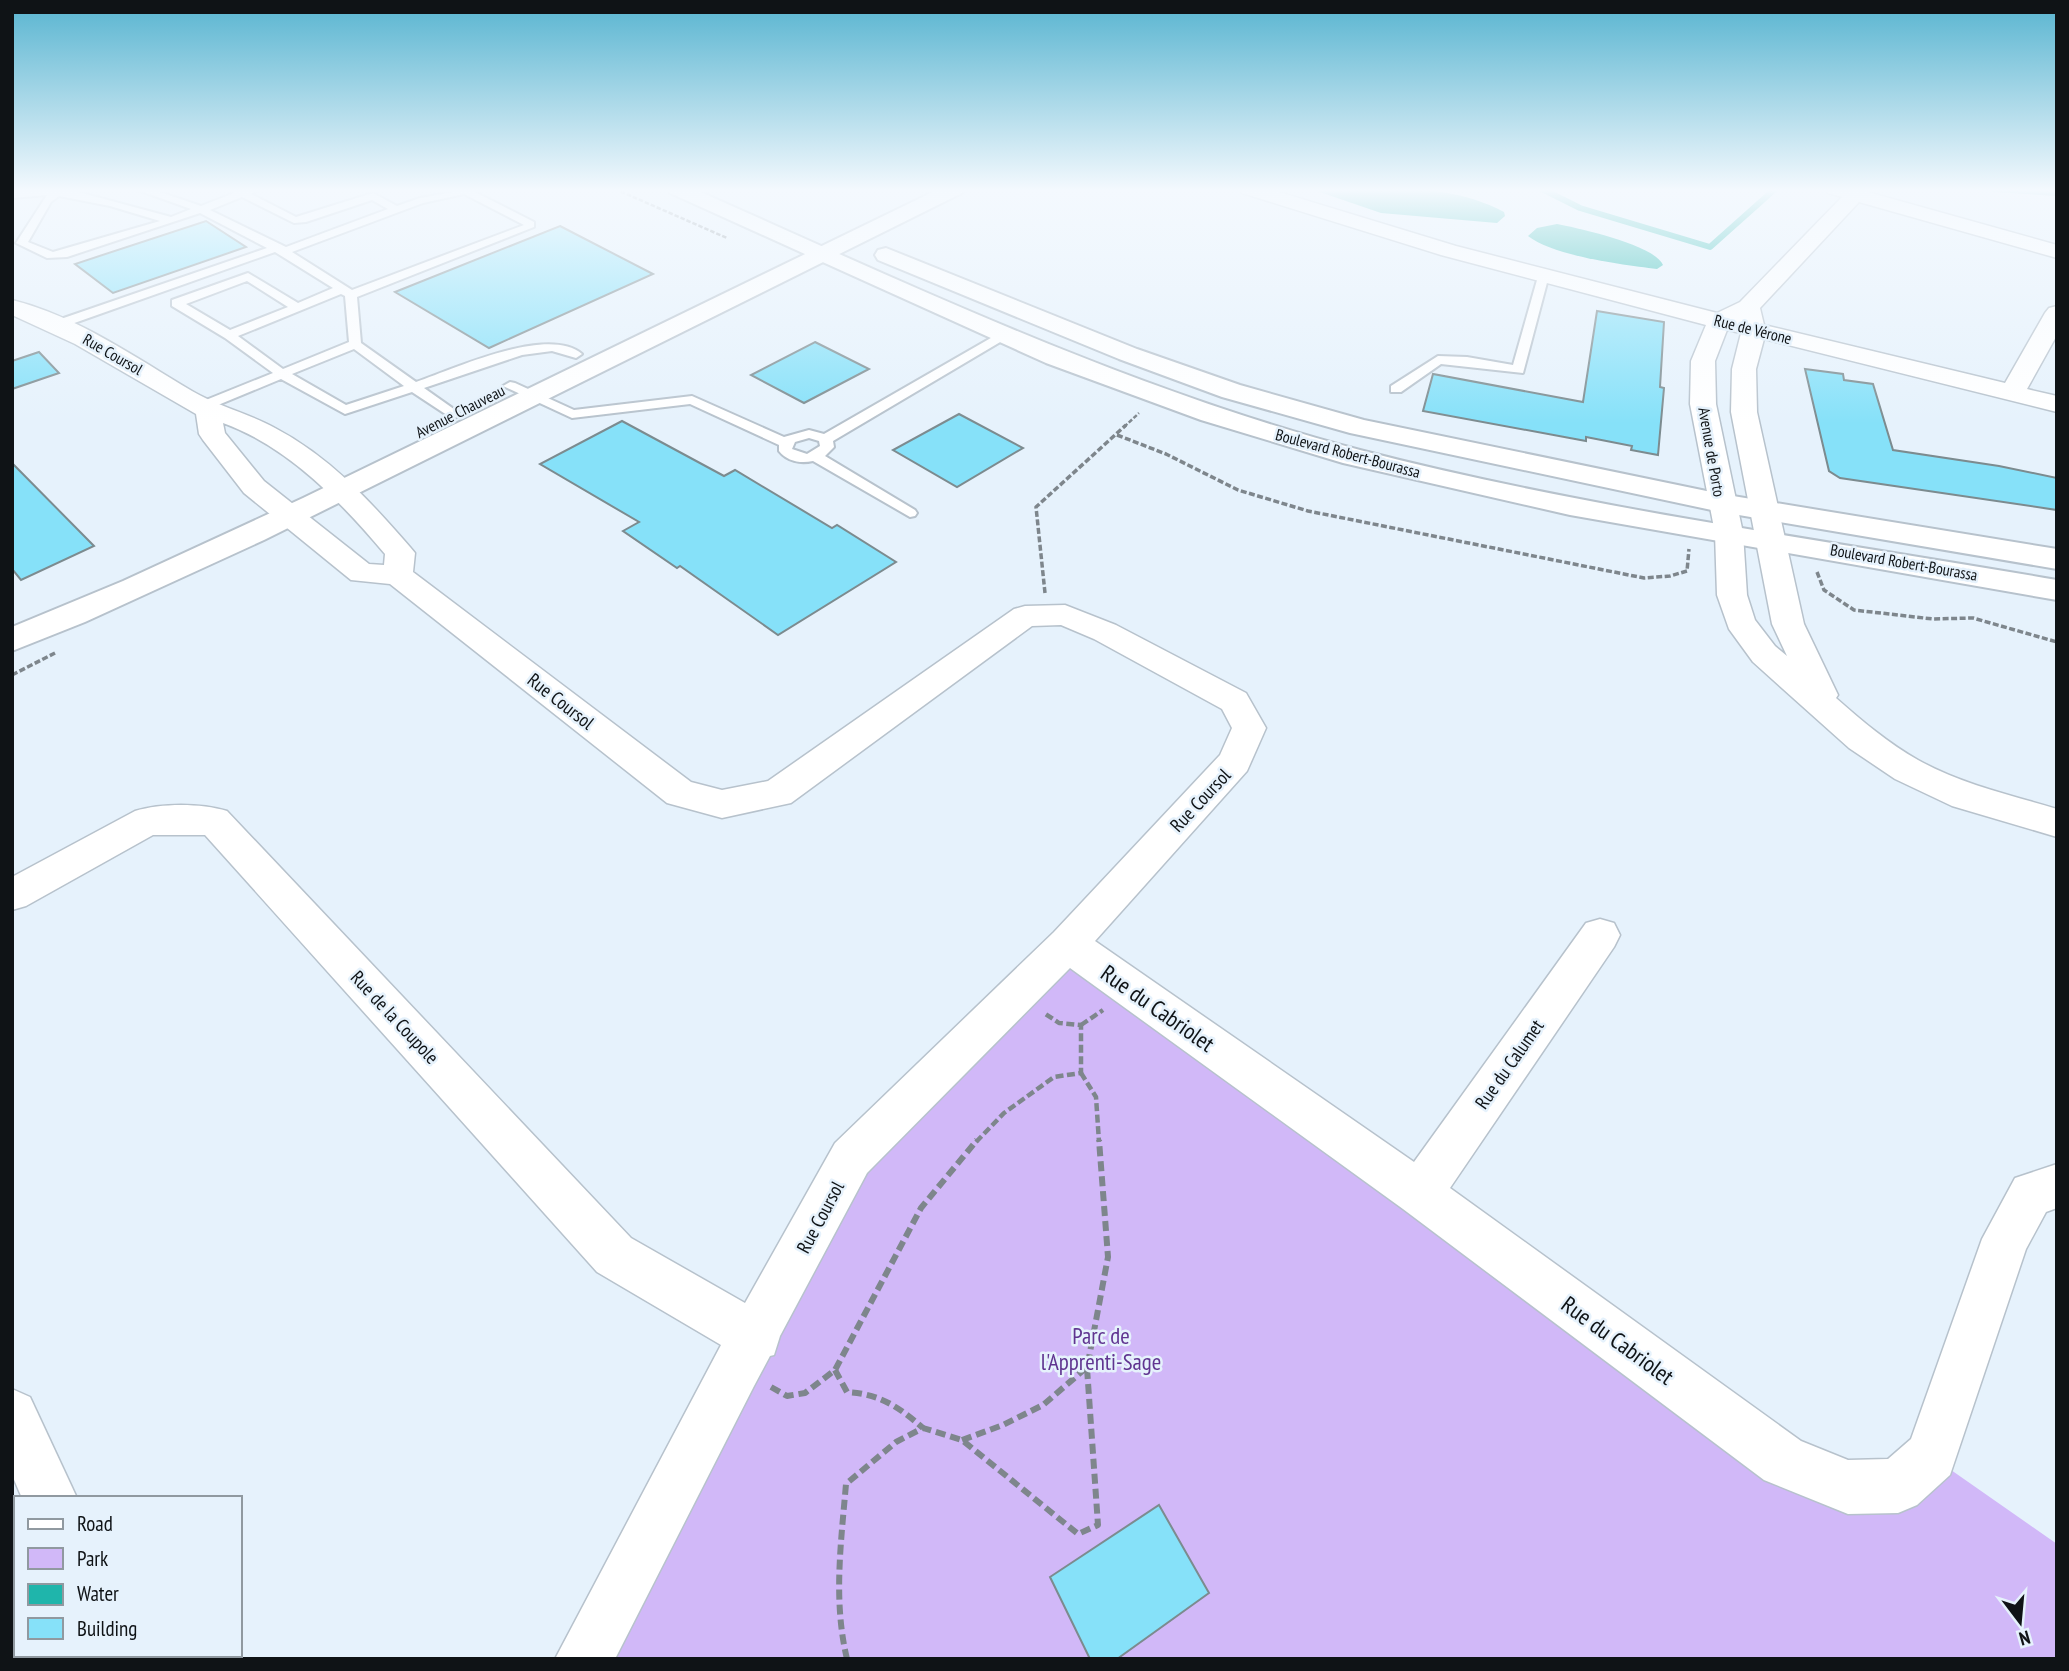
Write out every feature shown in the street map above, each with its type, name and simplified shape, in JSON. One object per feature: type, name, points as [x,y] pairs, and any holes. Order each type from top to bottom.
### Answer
[{"type":"main road","name":"Avenue Chauveau","points":[[335,484],[453,415],[522,392],[576,354],[761,267]]},
{"type":"main road","points":[[12,626],[281,510],[522,392],[765,267]]},
{"type":"main road","name":"Boulevard Robert-Bourassa","points":[[871,267],[1003,335],[1055,358],[1211,414],[1353,457],[1570,506],[1729,533],[1768,525],[2057,559]]},
{"type":"main road","name":"Boulevard Robert-Bourassa","points":[[918,267],[1128,354],[1231,391],[1360,427],[1721,503],[1768,525],[2057,590]]},
{"type":"main road","points":[[12,639],[121,596],[281,510]]},
{"type":"street","name":"Rue de Vérone","points":[[1514,267],[1719,321]]},
{"type":"street","points":[[1790,267],[1751,319],[1744,369],[1745,412],[1788,624],[1826,706]]},
{"type":"street","name":"Rue Coursol","points":[[12,307],[59,324],[124,359],[205,409],[245,422],[308,459],[361,508],[400,553],[398,575],[680,793],[722,804],[778,793],[1025,616],[1065,615],[1105,632],[1234,701],[1249,728],[1235,762],[1068,944],[851,1158],[584,1659]]},
{"type":"street","points":[[2012,393],[2057,313]]},
{"type":"street","name":"Rue de Vérone","points":[[1751,319],[2057,404]]},
{"type":"street","points":[[1719,321],[1751,319]]},
{"type":"street","name":"Avenue de Porto","points":[[1719,321],[1703,361],[1703,404],[1729,533],[1732,595],[1740,622],[1764,654],[1861,739],[1907,770],[1965,796],[2057,823]]},
{"type":"street","points":[[205,409],[212,434],[254,487],[362,573],[398,575]]},
{"type":"street","name":"Rue de la Coupole","points":[[12,895],[148,821],[214,821],[614,1255],[746,1352]]},
{"type":"street","name":"Rue du Calumet","points":[[1419,1193],[1600,934]]},
{"type":"street","name":"Rue du Cabriolet","points":[[1068,944],[1419,1193],[1783,1461],[1848,1487],[1898,1486],[1931,1456],[2006,1239],[2031,1194],[2057,1186]]},
{"type":"street","points":[[12,1415],[49,1496]]},
{"type":"lane","points":[[59,324],[229,267]]},
{"type":"lane","points":[[309,267],[346,292],[355,344],[453,415]]},
{"type":"lane","points":[[229,335],[297,307],[416,267]]},
{"type":"lane","points":[[1396,389],[1438,360],[1467,361],[1518,370],[1543,275]]},
{"type":"lane","points":[[297,307],[248,277],[176,303],[229,335],[282,374],[345,410],[412,386],[541,347],[553,347],[576,354]]},
{"type":"lane","points":[[825,439],[1003,335]]},
{"type":"lane","points":[[205,409],[355,344]]},
{"type":"lane","points":[[522,392],[572,414],[692,400],[786,443]]},
{"type":"lane","points":[[786,443],[802,435],[816,435],[825,439]]},
{"type":"lane","points":[[786,443],[789,454],[800,458],[825,451],[825,439]]},
{"type":"lane","points":[[814,456],[910,513]]},
{"type":"path","points":[[1048,615],[1036,507],[1142,412]]},
{"type":"path","points":[[1117,435],[1166,454],[1238,490],[1308,511],[1644,578],[1670,576],[1687,571],[1690,546]]},
{"type":"path","points":[[1815,568],[1824,590],[1854,610],[1933,619],[1973,618],[2057,642]]},
{"type":"path","points":[[835,1370],[847,1392],[869,1392],[891,1401],[923,1428],[962,1440],[1078,1534],[1098,1525],[1087,1368],[1108,1256],[1096,1097],[1081,1073],[1082,1025],[1059,1023],[1016,996]]},
{"type":"path","points":[[746,1352],[788,1396],[805,1393],[835,1370],[921,1208],[961,1156],[1004,1113],[1054,1077],[1081,1073]]},
{"type":"path","points":[[962,1440],[1003,1425],[1043,1405],[1087,1368]]},
{"type":"path","points":[[847,1659],[839,1633],[846,1484],[895,1442],[923,1428]]},
{"type":"green space","name":"Parc de l'Apprenti-Sage","points":[[1068,944],[1848,1487],[1931,1456],[2057,1544],[2057,1659],[584,1659],[851,1158]]},
{"type":"building","points":[[79,267],[188,267],[113,293]]},
{"type":"building","points":[[458,267],[639,267],[653,274],[489,348],[395,292]]},
{"type":"building","points":[[1597,311],[1664,322],[1660,387],[1664,388],[1658,455],[1631,450],[1632,446],[1586,437],[1586,441],[1423,411],[1433,374],[1583,402]]},
{"type":"building","points":[[815,342],[869,369],[804,403],[751,375]]},
{"type":"building","points":[[39,352],[59,373],[12,389],[12,361]]},
{"type":"building","points":[[1805,369],[1843,374],[1844,380],[1873,384],[1893,450],[2057,478],[2057,510],[1840,478],[1829,471]]},
{"type":"building","points":[[959,414],[1023,448],[957,487],[893,450]]},
{"type":"building","points":[[622,421],[724,476],[735,470],[832,528],[837,525],[896,562],[778,635],[680,566],[677,568],[623,531],[639,522],[540,464]]},
{"type":"building","points":[[12,463],[94,546],[21,580],[12,569]]},
{"type":"building","points":[[1159,1505],[1209,1593],[1117,1659],[1090,1659],[1050,1577]]}]
